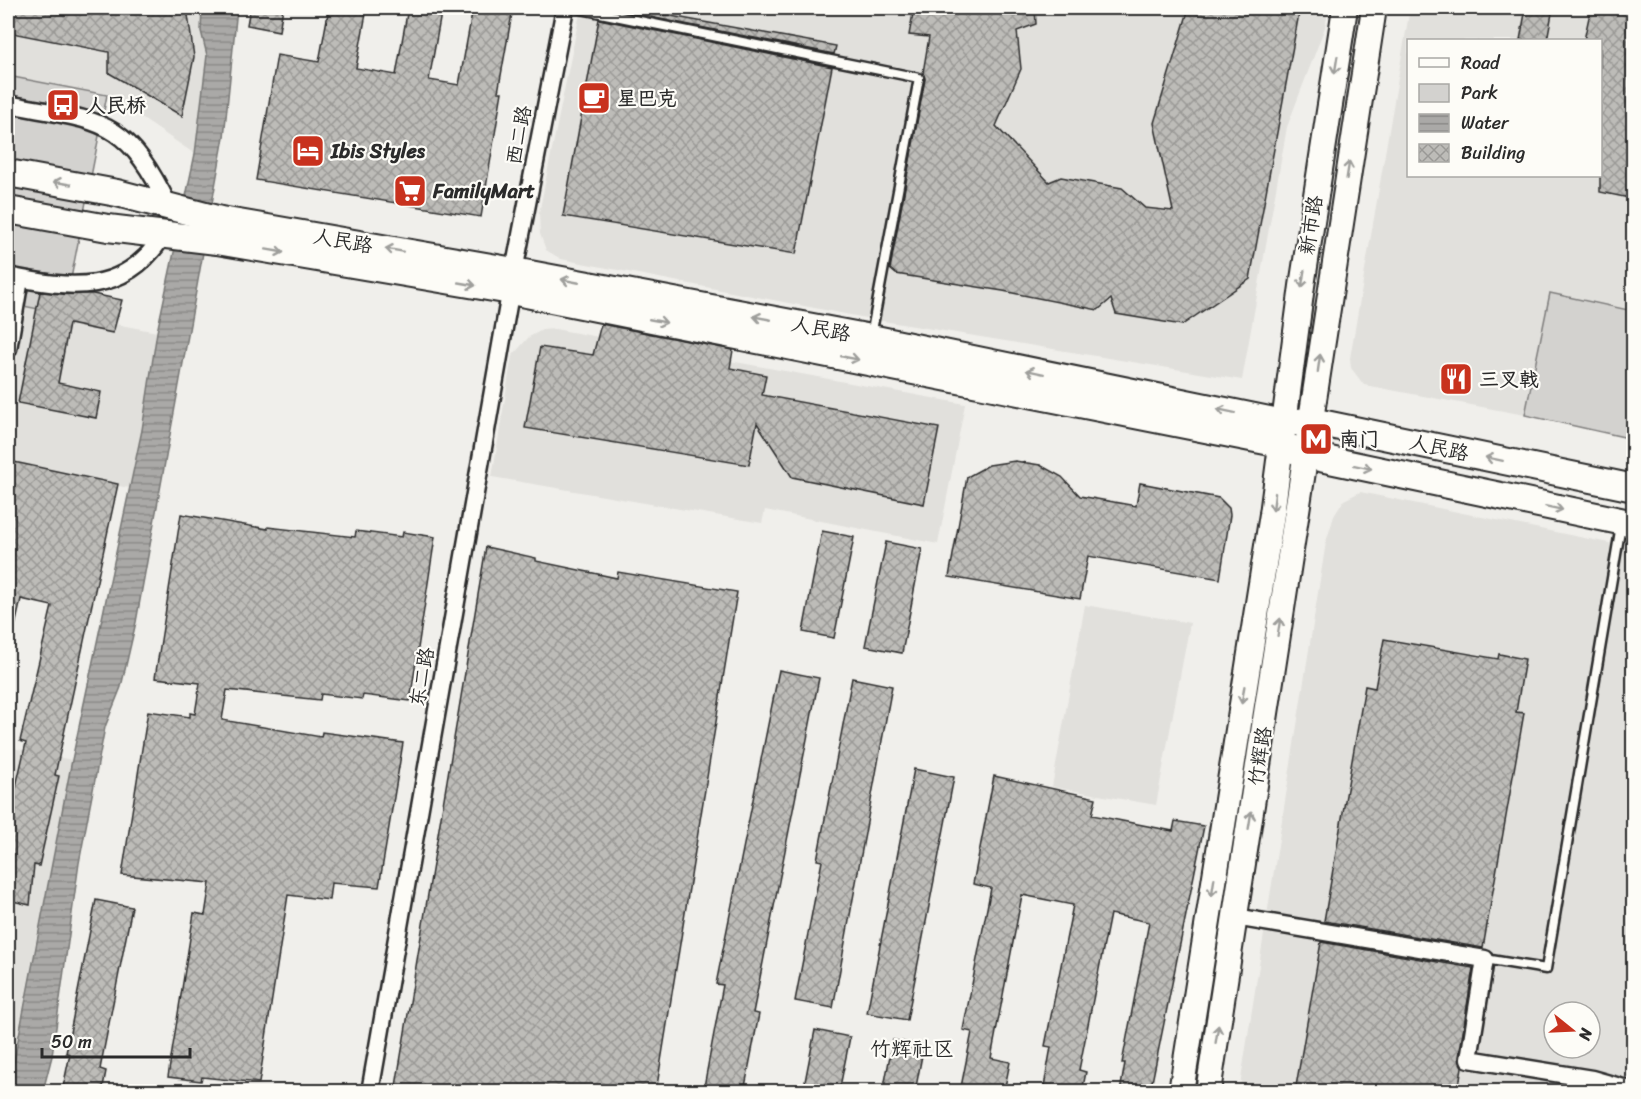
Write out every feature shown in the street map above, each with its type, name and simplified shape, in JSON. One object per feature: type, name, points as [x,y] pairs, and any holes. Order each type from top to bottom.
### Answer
[{"type":"main road","name":"新市路","points":[[1282,433],[1345,8]]},
{"type":"main road","name":"新市路","points":[[1311,421],[1328,292],[1374,8]]},
{"type":"main road","name":"人民路","points":[[8,173],[117,193],[169,207],[219,230]]},
{"type":"main road","name":"人民路","points":[[8,210],[108,228],[164,234],[219,230],[513,281],[871,338],[1282,433],[1306,455],[1628,523]]},
{"type":"main road","name":"人民路","points":[[513,281],[1282,433],[1311,421],[1634,488]]},
{"type":"main road","name":"竹辉路","points":[[1208,1092],[1311,421]]},
{"type":"main road","name":"竹辉路","points":[[1181,1092],[1282,433]]},
{"type":"street","name":"西二路","points":[[513,281],[564,8]]},
{"type":"street","points":[[8,105],[94,121],[119,134],[142,157],[169,207]]},
{"type":"street","points":[[8,349],[14,278],[77,286],[100,284],[150,256],[164,234]]},
{"type":"street","name":"东二路","points":[[370,1092],[513,281]]},
{"type":"street","points":[[1235,917],[1485,959],[1469,1059],[1593,1079],[1634,1091]]},
{"type":"lane","points":[[576,8],[919,78],[871,338]]},
{"type":"lane","points":[[1485,959],[1546,969],[1628,523]]},
{"type":"shaded area","points":[[15,8],[202,8],[201,31],[207,55],[195,154],[107,95],[8,76],[8,43]]},
{"type":"shaded area","points":[[581,8],[1329,8],[1325,27],[1287,127],[1242,380],[871,319],[561,259],[546,250],[540,234],[539,213]]},
{"type":"shaded area","points":[[1410,8],[1633,8],[1633,311],[1550,294],[1525,415],[1364,385],[1351,368],[1350,358]]},
{"type":"shaded area","points":[[26,307],[157,332],[142,429],[129,488],[8,464],[8,405]]},
{"type":"shaded area","points":[[555,329],[965,404],[938,544],[765,510],[762,523],[492,477],[512,356],[529,337],[542,330]]},
{"type":"shaded area","points":[[1360,492],[1633,548],[1633,1091],[1239,1092],[1326,542],[1334,516],[1344,500]]},
{"type":"shaded area","points":[[1085,605],[1190,623],[1156,805],[1052,787]]},
{"type":"shaded area","points":[[13,748],[72,760],[8,1083],[8,770]]},
{"type":"green space","points":[[8,76],[107,95],[64,314],[8,303]]},
{"type":"green space","points":[[1550,293],[1633,311],[1633,439],[1525,415]]},
{"type":"water","points":[[202,8],[237,8],[224,137],[136,622],[121,687],[105,727],[79,863],[52,1056],[43,1091],[8,1092],[72,760],[142,430],[157,332],[195,154],[207,55],[201,31]]},
{"type":"building","points":[[16,8],[187,8],[194,57],[182,116],[109,73],[109,52],[12,33]]},
{"type":"building","points":[[250,8],[283,8],[279,31],[247,25]]},
{"type":"building","points":[[329,8],[367,8],[356,68],[396,75],[408,8],[442,8],[429,80],[459,85],[473,8],[513,8],[498,92],[502,92],[481,217],[256,180],[277,55],[319,62]]},
{"type":"building","points":[[605,8],[627,8],[836,46],[834,54]]},
{"type":"building","points":[[914,8],[1035,8],[1036,24],[1017,31],[1021,69],[996,126],[1049,182],[1061,177],[1122,188],[1145,208],[1173,211],[1154,123],[1189,8],[1300,8],[1250,279],[1182,325],[1116,314],[1111,299],[1098,310],[1003,291],[896,274],[890,269],[925,79],[923,73],[929,37],[909,35]]},
{"type":"building","points":[[1526,8],[1553,8],[1547,39],[1520,39]]},
{"type":"building","points":[[1591,8],[1634,8],[1634,199],[1600,192],[1600,177],[1602,177],[1602,39],[1584,39]]},
{"type":"building","points":[[599,19],[832,67],[796,254],[563,216]]},
{"type":"building","points":[[40,292],[93,294],[122,300],[113,333],[69,324],[58,383],[101,392],[96,418],[18,403]]},
{"type":"building","points":[[601,324],[733,350],[730,368],[766,375],[762,395],[939,428],[924,504],[792,477],[757,423],[749,465],[525,428],[540,347],[593,355]]},
{"type":"building","points":[[1015,461],[1040,465],[1062,477],[1080,496],[1136,506],[1140,483],[1219,498],[1229,508],[1230,515],[1220,579],[1088,556],[1080,599],[949,577],[967,477],[989,465]]},
{"type":"building","points":[[14,462],[118,484],[55,775],[59,776],[39,866],[34,865],[30,905],[8,900],[8,821],[26,743],[20,741],[52,606],[21,599],[14,631],[8,630],[8,491]]},
{"type":"building","points":[[181,514],[268,529],[268,527],[355,537],[356,531],[402,537],[403,532],[435,537],[410,701],[363,695],[362,699],[321,694],[320,700],[227,690],[222,720],[321,737],[322,732],[403,743],[379,887],[331,883],[329,900],[288,895],[259,1083],[202,1077],[201,1081],[168,1077],[194,913],[205,915],[210,883],[122,875],[148,711],[190,717],[190,713],[195,714],[200,683],[155,678]]},
{"type":"building","points":[[822,531],[854,537],[834,638],[803,632]]},
{"type":"building","points":[[886,542],[922,549],[902,653],[865,646]]},
{"type":"building","points":[[486,547],[536,558],[536,561],[617,578],[618,572],[737,592],[656,1092],[395,1092]]},
{"type":"building","points":[[1384,639],[1498,659],[1499,654],[1525,659],[1516,712],[1524,713],[1483,948],[1324,921],[1365,686],[1375,688]]},
{"type":"building","points":[[779,670],[819,678],[753,1013],[759,1014],[744,1092],[703,1092],[723,985],[716,984]]},
{"type":"building","points":[[852,678],[892,686],[833,1008],[795,1001],[822,861],[817,860]]},
{"type":"building","points":[[914,769],[954,777],[907,1020],[867,1013]]},
{"type":"building","points":[[994,776],[1096,798],[1092,815],[1173,831],[1175,821],[1204,826],[1150,1092],[1120,1092],[1125,1063],[1122,1063],[1149,922],[1110,914],[1079,1070],[1086,1072],[1082,1092],[1043,1092],[1051,1047],[1045,1046],[1073,905],[1022,895],[991,1058],[1010,1062],[1004,1092],[960,1092],[972,1032],[963,1030],[991,888],[973,884]]},
{"type":"building","points":[[96,900],[132,907],[100,1069],[106,1071],[102,1092],[62,1092],[70,1054],[66,1053]]},
{"type":"building","points":[[1321,942],[1473,968],[1459,1057],[1462,1067],[1458,1092],[1295,1092]]},
{"type":"building","points":[[815,1030],[850,1037],[839,1092],[803,1092]]},
{"type":"building","points":[[893,1040],[924,1045],[915,1092],[883,1092]]},
{"type":"place","name":"星巴克","points":[[594,98]]},
{"type":"place","name":"人民桥","points":[[63,105]]},
{"type":"place","name":"Ibis Styles","points":[[308,151]]},
{"type":"place","name":"FamilyMart","points":[[410,191]]},
{"type":"place","name":"三叉戟","points":[[1456,379]]},
{"type":"place","name":"南门","points":[[1316,439]]},
{"type":"district","name":"竹辉社区","points":[[912,1049]]}]
